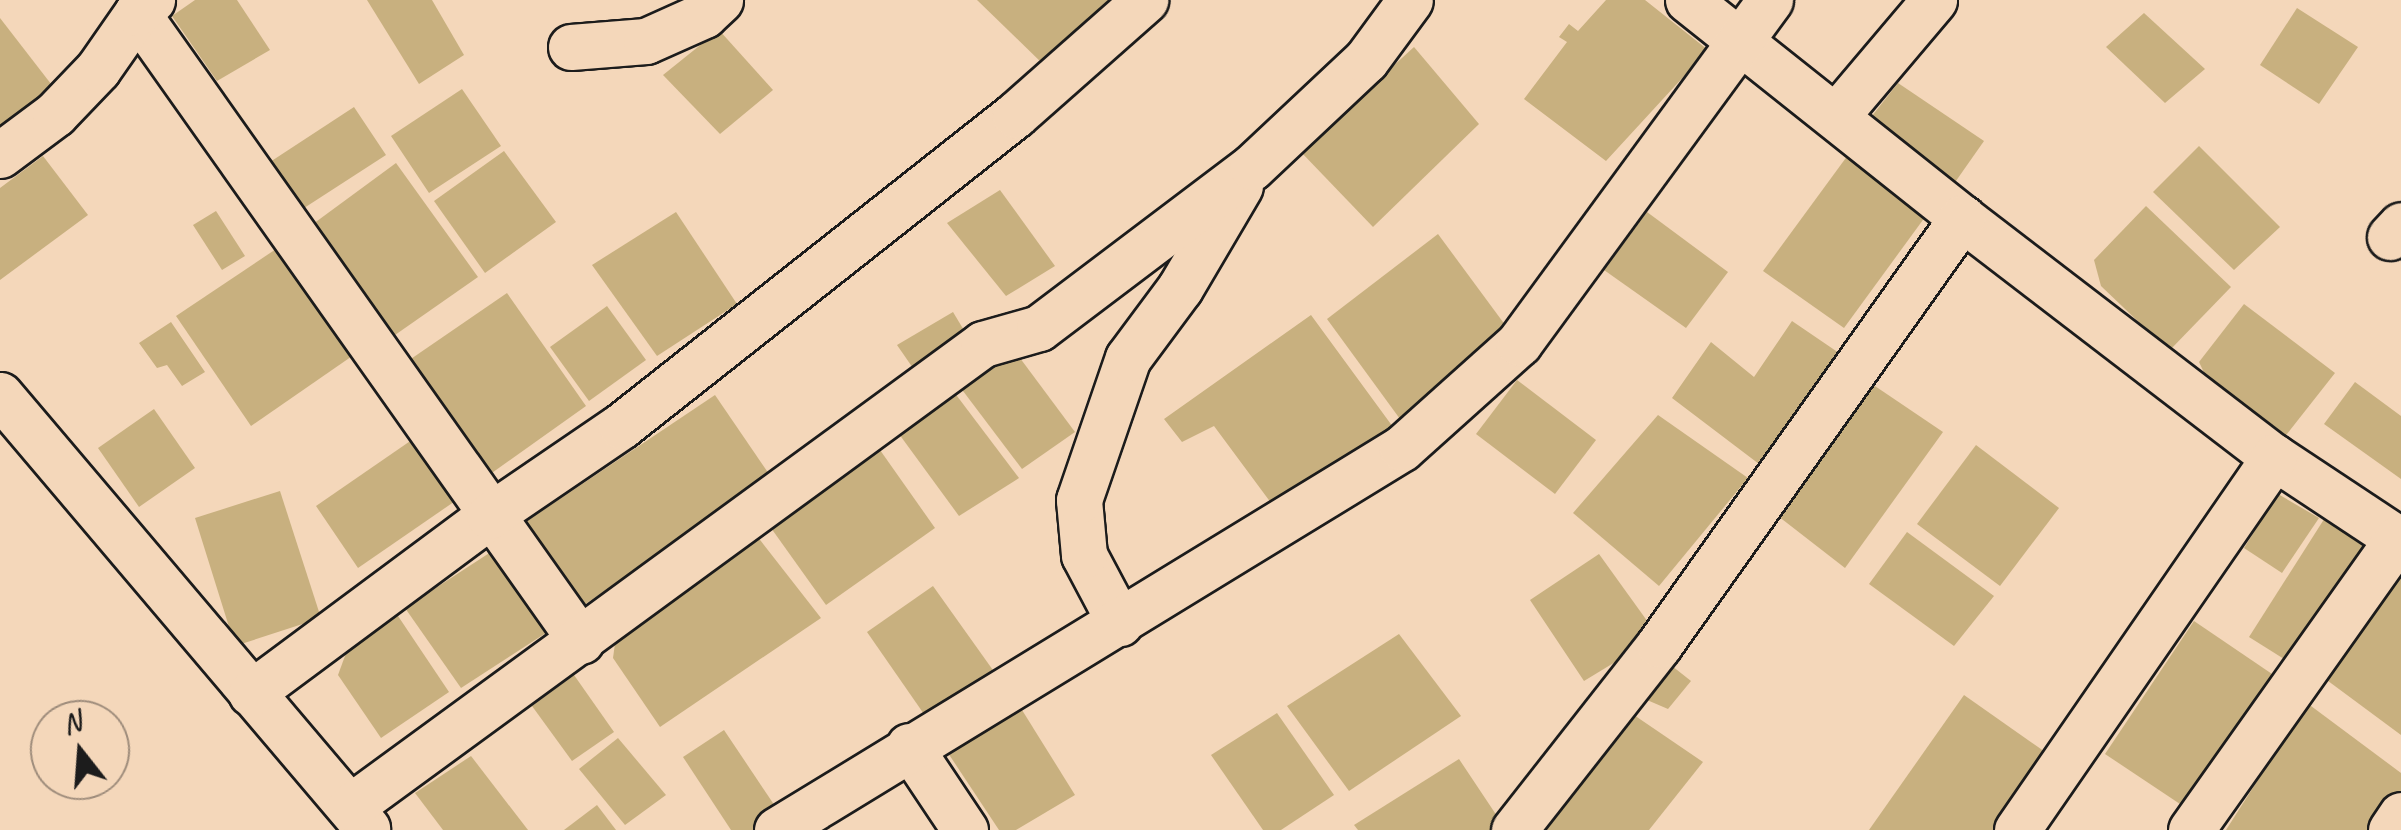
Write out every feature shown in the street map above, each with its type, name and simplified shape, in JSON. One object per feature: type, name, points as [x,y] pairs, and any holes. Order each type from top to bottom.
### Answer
[{"type":"street","points":[[571,47],[646,41],[704,15],[720,0]]},
{"type":"street","points":[[251,692],[489,516],[636,414],[1016,115],[1145,0]]},
{"type":"street","points":[[0,395],[359,818],[581,640],[984,344],[1039,328],[1252,168],[1366,60],[1410,0]]},
{"type":"street","points":[[1688,0],[1962,218],[2274,457],[2396,529],[2191,830]]},
{"type":"street","points":[[777,830],[1402,448],[1519,343],[1770,0]]},
{"type":"street","points":[[1836,116],[1934,0]]},
{"type":"street","points":[[0,155],[55,114],[98,69],[144,6],[489,516],[581,640]]},
{"type":"street","points":[[1120,623],[1084,554],[1079,500],[1128,358],[1180,288],[1252,168]]},
{"type":"street","points":[[1514,830],[1659,644],[1962,218]]},
{"type":"street","points":[[2017,830],[2274,457]]},
{"type":"street","points":[[909,746],[965,830]]},
{"type":"street","points":[[2391,830],[2401,815]]},
{"type":"building","points":[[195,0],[237,0],[270,50],[217,81],[172,16]]},
{"type":"building","points":[[367,0],[432,0],[464,55],[419,84]]},
{"type":"building","points":[[977,0],[1120,0],[1046,67]]},
{"type":"building","points":[[1606,0],[1645,0],[1708,50],[1606,161],[1524,99],[1567,42],[1559,37],[1569,24],[1578,31]]},
{"type":"building","points":[[2297,8],[2358,47],[2319,104],[2260,65]]},
{"type":"building","points":[[2144,13],[2205,69],[2165,103],[2106,47]]},
{"type":"building","points":[[0,18],[58,93],[0,137]]},
{"type":"building","points":[[719,30],[773,90],[720,134],[663,75]]},
{"type":"building","points":[[1414,47],[1479,124],[1373,227],[1300,151]]},
{"type":"building","points":[[1898,83],[1984,141],[1951,188],[1864,126]]},
{"type":"building","points":[[462,89],[501,146],[429,193],[391,136]]},
{"type":"building","points":[[354,107],[386,155],[301,210],[270,162]]},
{"type":"building","points":[[2199,146],[2280,227],[2234,270],[2153,192]]},
{"type":"building","points":[[504,151],[556,222],[485,273],[434,201]]},
{"type":"building","points":[[1848,155],[1928,213],[1844,328],[1763,271]]},
{"type":"building","points":[[43,156],[88,215],[0,280],[0,188]]},
{"type":"building","points":[[396,163],[478,277],[395,335],[313,224]]},
{"type":"building","points":[[1000,190],[1055,266],[1006,296],[947,223]]},
{"type":"building","points":[[2146,206],[2231,287],[2169,351],[2101,286],[2094,260]]},
{"type":"building","points":[[216,211],[245,256],[222,270],[193,225]]},
{"type":"building","points":[[676,212],[737,304],[657,356],[592,265]]},
{"type":"building","points":[[1647,212],[1728,272],[1686,328],[1604,270]]},
{"type":"building","points":[[1438,234],[1514,337],[1400,419],[1327,319]]},
{"type":"building","points":[[282,245],[358,352],[251,426],[176,316]]},
{"type":"building","points":[[507,293],[586,406],[489,475],[405,363]]},
{"type":"building","points":[[2244,304],[2335,373],[2283,439],[2208,381],[2199,362]]},
{"type":"building","points":[[607,306],[646,360],[589,401],[550,347]]},
{"type":"building","points":[[953,312],[968,337],[915,371],[897,345]]},
{"type":"building","points":[[1311,315],[1393,427],[1274,507],[1214,426],[1182,442],[1164,419]]},
{"type":"building","points":[[1792,321],[1839,353],[1759,464],[1672,398],[1711,342],[1754,377]]},
{"type":"building","points":[[171,322],[205,372],[182,386],[167,365],[157,368],[139,343]]},
{"type":"building","points":[[1017,354],[1075,432],[1022,469],[960,387]]},
{"type":"building","points":[[1517,380],[1596,440],[1555,494],[1476,434]]},
{"type":"building","points":[[1869,382],[1943,432],[1845,568],[1774,513]]},
{"type":"building","points":[[2355,382],[2401,416],[2401,479],[2324,424]]},
{"type":"building","points":[[954,392],[1019,478],[959,516],[899,434]]},
{"type":"building","points":[[715,395],[771,477],[581,607],[521,525]]},
{"type":"building","points":[[154,409],[195,468],[139,507],[98,448]]},
{"type":"building","points":[[1658,415],[1748,478],[1659,586],[1573,513]]},
{"type":"building","points":[[419,435],[461,497],[358,568],[316,506]]},
{"type":"building","points":[[1976,445],[2059,508],[2000,586],[1917,524]]},
{"type":"building","points":[[880,450],[935,528],[826,605],[771,528]]},
{"type":"building","points":[[280,491],[321,618],[235,646],[195,518]]},
{"type":"building","points":[[2278,494],[2319,518],[2282,573],[2244,548]]},
{"type":"building","points":[[2328,513],[2370,541],[2289,662],[2249,637]]},
{"type":"building","points":[[1907,532],[1994,596],[1954,646],[1869,584]]},
{"type":"building","points":[[757,536],[821,618],[660,727],[613,658],[616,636]]},
{"type":"building","points":[[497,548],[552,629],[461,688],[405,608]]},
{"type":"building","points":[[1599,554],[1658,636],[1584,681],[1530,600]]},
{"type":"building","points":[[2401,572],[2401,735],[2320,675]]},
{"type":"building","points":[[933,586],[995,673],[926,717],[867,632]]},
{"type":"building","points":[[396,613],[449,692],[381,738],[338,675],[349,645]]},
{"type":"building","points":[[2194,621],[2275,676],[2186,808],[2105,754]]},
{"type":"building","points":[[1399,634],[1461,716],[1349,791],[1287,706]]},
{"type":"building","points":[[1667,662],[1691,681],[1668,709],[1640,697]]},
{"type":"building","points":[[574,675],[614,732],[572,761],[532,706]]},
{"type":"building","points":[[1964,695],[2048,754],[1994,830],[1869,830]]},
{"type":"building","points":[[2307,703],[2401,773],[2401,798],[2379,830],[2226,830]]},
{"type":"building","points":[[1022,710],[1075,795],[1016,830],[999,830],[948,753]]},
{"type":"building","points":[[1277,713],[1334,795],[1281,830],[1263,830],[1211,755]]},
{"type":"building","points":[[1631,713],[1703,762],[1649,830],[1541,830]]},
{"type":"building","points":[[724,730],[781,815],[758,830],[731,830],[683,757]]},
{"type":"building","points":[[618,738],[666,795],[625,825],[579,769]]},
{"type":"building","points":[[471,756],[528,830],[443,830],[415,793]]},
{"type":"building","points":[[1459,759],[1499,819],[1490,830],[1358,830],[1354,825]]},
{"type":"building","points":[[597,805],[616,830],[564,830]]}]
